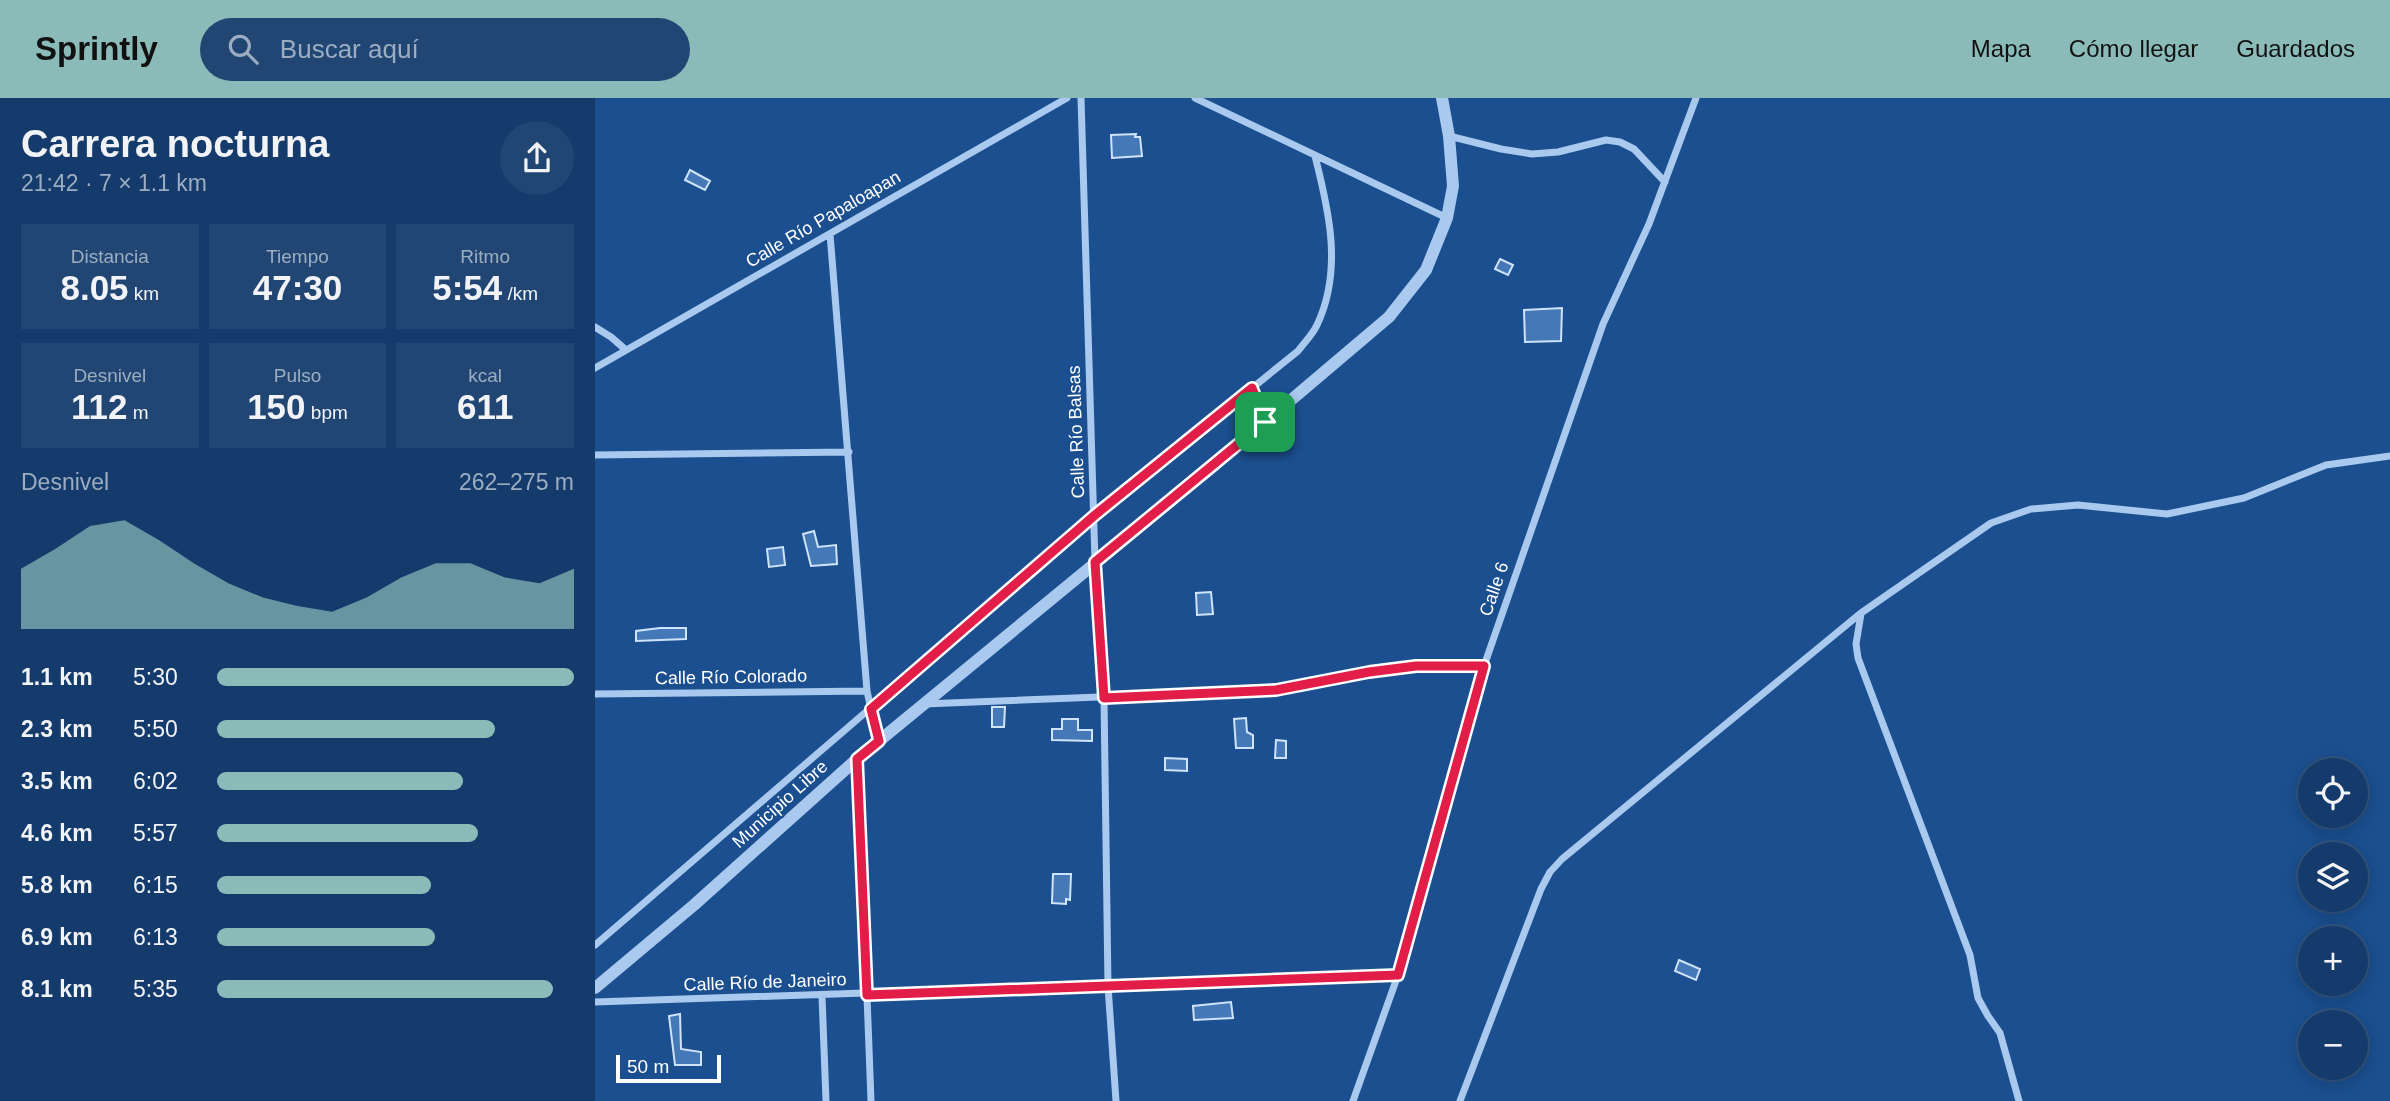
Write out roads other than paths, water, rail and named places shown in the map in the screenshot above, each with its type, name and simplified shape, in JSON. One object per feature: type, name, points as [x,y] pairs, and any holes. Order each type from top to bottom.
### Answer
[{"type":"street","name":"Calle Río Papaloapan","points":[[595,368],[1067,98]]},
{"type":"street","name":"Calle Río Balsas","points":[[1081,98],[1095,562],[1104,698],[1108,986],[1116,1101]]},
{"type":"street","points":[[1195,98],[1447,218]]},
{"type":"street","name":"Municipio Libre","points":[[595,988],[694,905],[857,759],[1389,317],[1426,270],[1447,218],[1453,186],[1449,136],[1442,98]]},
{"type":"street","name":"Calle 6","points":[[1353,1101],[1398,975],[1484,666],[1603,324],[1644,235],[1696,98]]},
{"type":"street","points":[[1449,136],[1501,149],[1531,153],[1558,152],[1606,140],[1620,142],[1634,149],[1665,182]]},
{"type":"street","points":[[595,945],[1095,515],[1298,351],[1317,327],[1324,303],[1333,242],[1329,209],[1315,156]]},
{"type":"street","points":[[830,234],[867,691],[879,741]]},
{"type":"street","points":[[595,327],[626,350]]},
{"type":"street","points":[[1252,388],[1265,422]]},
{"type":"street","points":[[595,455],[849,452]]},
{"type":"street","points":[[1460,1101],[1541,889],[1550,872],[1562,859],[1861,613],[1991,523],[2031,509],[2078,505],[2167,514],[2244,498],[2326,465],[2390,456]]},
{"type":"street","points":[[1861,613],[1856,644],[1858,658],[1970,955],[1978,998],[2000,1033],[2019,1101]]},
{"type":"street","points":[[923,704],[1276,690],[1416,666],[1484,666]]},
{"type":"street","name":"Calle Río Colorado","points":[[595,694],[867,691]]},
{"type":"street","points":[[857,759],[871,1101]]},
{"type":"street","name":"Calle Río de Janeiro","points":[[595,1002],[867,995],[1398,975]]},
{"type":"street","points":[[822,996],[826,1101]]}]
